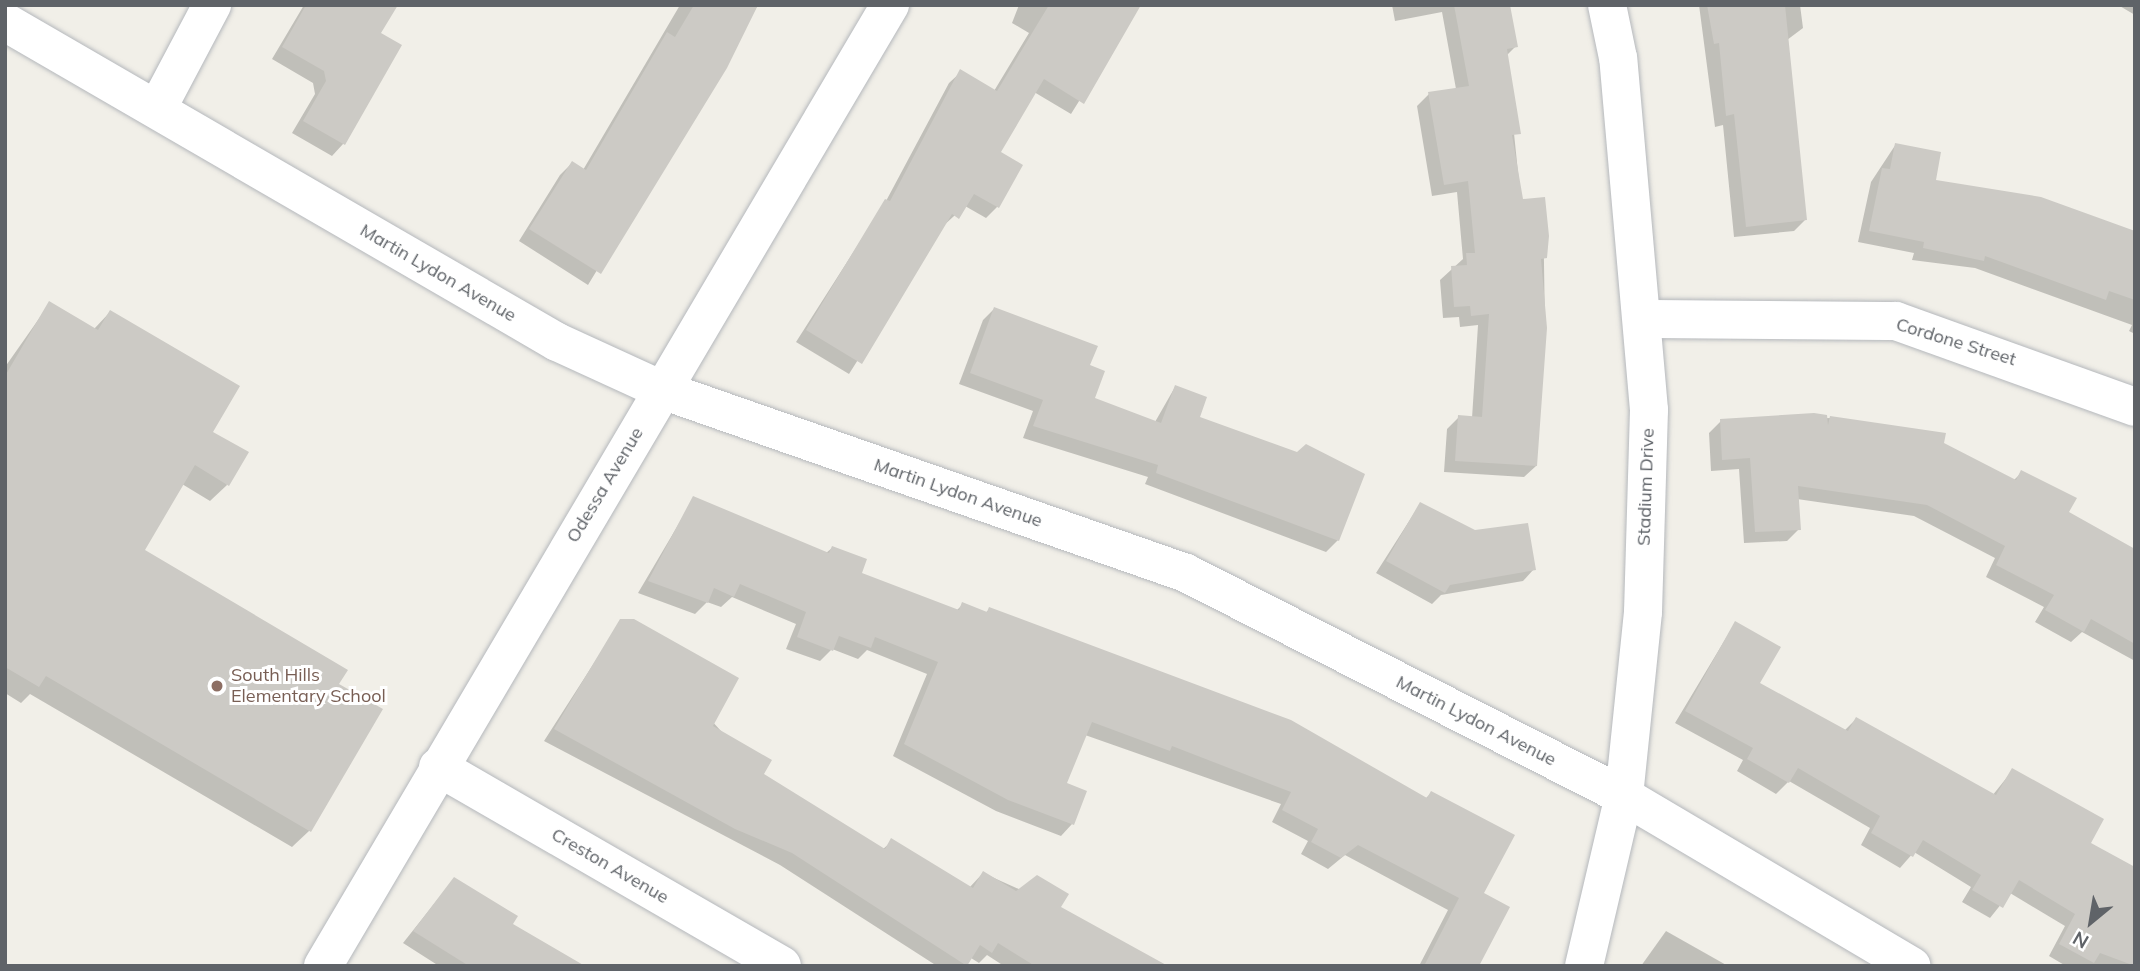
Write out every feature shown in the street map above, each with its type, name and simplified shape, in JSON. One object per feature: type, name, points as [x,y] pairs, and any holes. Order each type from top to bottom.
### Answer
[{"type":"street","points":[[157,109],[212,5]]},
{"type":"street","name":"Odessa Avenue","points":[[323,966],[890,5]]},
{"type":"street","name":"Stadium Drive","points":[[1584,966],[1624,796],[1643,612],[1649,410],[1618,58],[1607,5]]},
{"type":"street","name":"Martin Lydon Avenue","points":[[5,22],[557,342],[662,390],[1186,573],[1624,796],[1912,966]]},
{"type":"street","name":"Cordone Street","points":[[1643,319],[1896,321],[2135,407]]},
{"type":"street","name":"Creston Avenue","points":[[438,767],[782,966]]},
{"type":"building","points":[[306,5],[398,5],[381,33],[402,45],[345,145],[303,121],[326,81],[324,71],[282,47]]},
{"type":"building","points":[[694,5],[758,5],[727,68],[601,274],[529,229],[572,161],[586,170],[667,32],[675,37]]},
{"type":"building","points":[[1049,5],[1141,5],[1084,104],[1044,79],[1001,152],[1023,165],[999,208],[974,194],[959,219],[952,214],[862,364],[806,330],[885,199],[890,201],[960,69],[997,91]]},
{"type":"building","points":[[1454,5],[1510,5],[1518,47],[1507,49],[1521,134],[1512,135],[1523,199],[1545,197],[1549,236],[1547,258],[1541,259],[1547,328],[1537,466],[1455,461],[1458,415],[1482,417],[1489,314],[1471,316],[1470,306],[1454,307],[1451,266],[1467,265],[1466,253],[1475,253],[1468,181],[1444,185],[1428,92],[1469,86]]},
{"type":"building","points":[[1707,5],[1785,5],[1807,220],[1746,227],[1734,114],[1726,116],[1719,43],[1714,44]]},
{"type":"building","points":[[1895,143],[1941,152],[1936,180],[2041,197],[2135,231],[2135,300],[2109,291],[2106,300],[1985,256],[1984,261],[1923,248],[1924,242],[1869,231],[1882,168],[1890,169]]},
{"type":"building","points":[[49,301],[98,330],[110,310],[240,386],[213,432],[249,452],[229,486],[195,465],[145,550],[348,670],[339,684],[383,709],[311,832],[46,676],[39,687],[5,667],[5,376]]},
{"type":"building","points":[[994,307],[1098,346],[1090,365],[1105,371],[1095,398],[1161,423],[1175,385],[1207,397],[1200,417],[1297,452],[1306,444],[1365,474],[1339,541],[1156,473],[1158,465],[1033,426],[1043,400],[970,373]]},
{"type":"building","points":[[1814,413],[1827,415],[1828,425],[1830,416],[1946,433],[1944,443],[2016,480],[2021,470],[2077,498],[2069,512],[2135,549],[2135,644],[2091,619],[2084,632],[2045,610],[2054,595],[1996,565],[2005,546],[1927,505],[1798,486],[1801,530],[1755,532],[1750,458],[1722,460],[1720,419]]},
{"type":"building","points":[[693,496],[829,553],[832,546],[867,559],[862,573],[959,610],[962,602],[987,612],[989,607],[1291,720],[1427,798],[1431,791],[1515,835],[1484,893],[1510,907],[1479,966],[1424,966],[1459,898],[1358,845],[1341,858],[1311,842],[1318,829],[1282,810],[1291,792],[1172,746],[1170,751],[1092,722],[1067,783],[1087,791],[1074,825],[1008,800],[904,744],[938,662],[875,637],[871,648],[839,636],[833,651],[797,637],[806,612],[740,584],[734,597],[714,588],[708,603],[648,581]]},
{"type":"building","points":[[1420,502],[1475,530],[1528,523],[1536,570],[1450,585],[1445,593],[1386,561]]},
{"type":"building","points":[[620,619],[634,619],[739,678],[713,726],[772,760],[764,774],[885,849],[891,838],[973,888],[983,871],[1016,891],[1037,875],[1069,894],[1061,907],[1168,966],[1035,966],[998,943],[992,953],[980,945],[967,966],[792,853],[735,829],[554,729]]},
{"type":"building","points":[[1735,621],[1781,647],[1760,683],[1848,731],[1856,717],[1996,795],[2012,768],[2104,819],[2091,843],[2135,867],[2135,966],[2100,953],[2094,963],[2059,944],[2075,914],[2019,880],[2003,908],[1972,890],[1981,875],[1923,840],[1913,857],[1871,833],[1880,816],[1798,768],[1789,783],[1747,759],[1753,748],[1685,711]]},
{"type":"building","points":[[454,877],[518,916],[513,924],[585,966],[469,966],[413,931]]},
{"type":"place","name":"South Hills Elementary School","points":[[217,686]]}]
